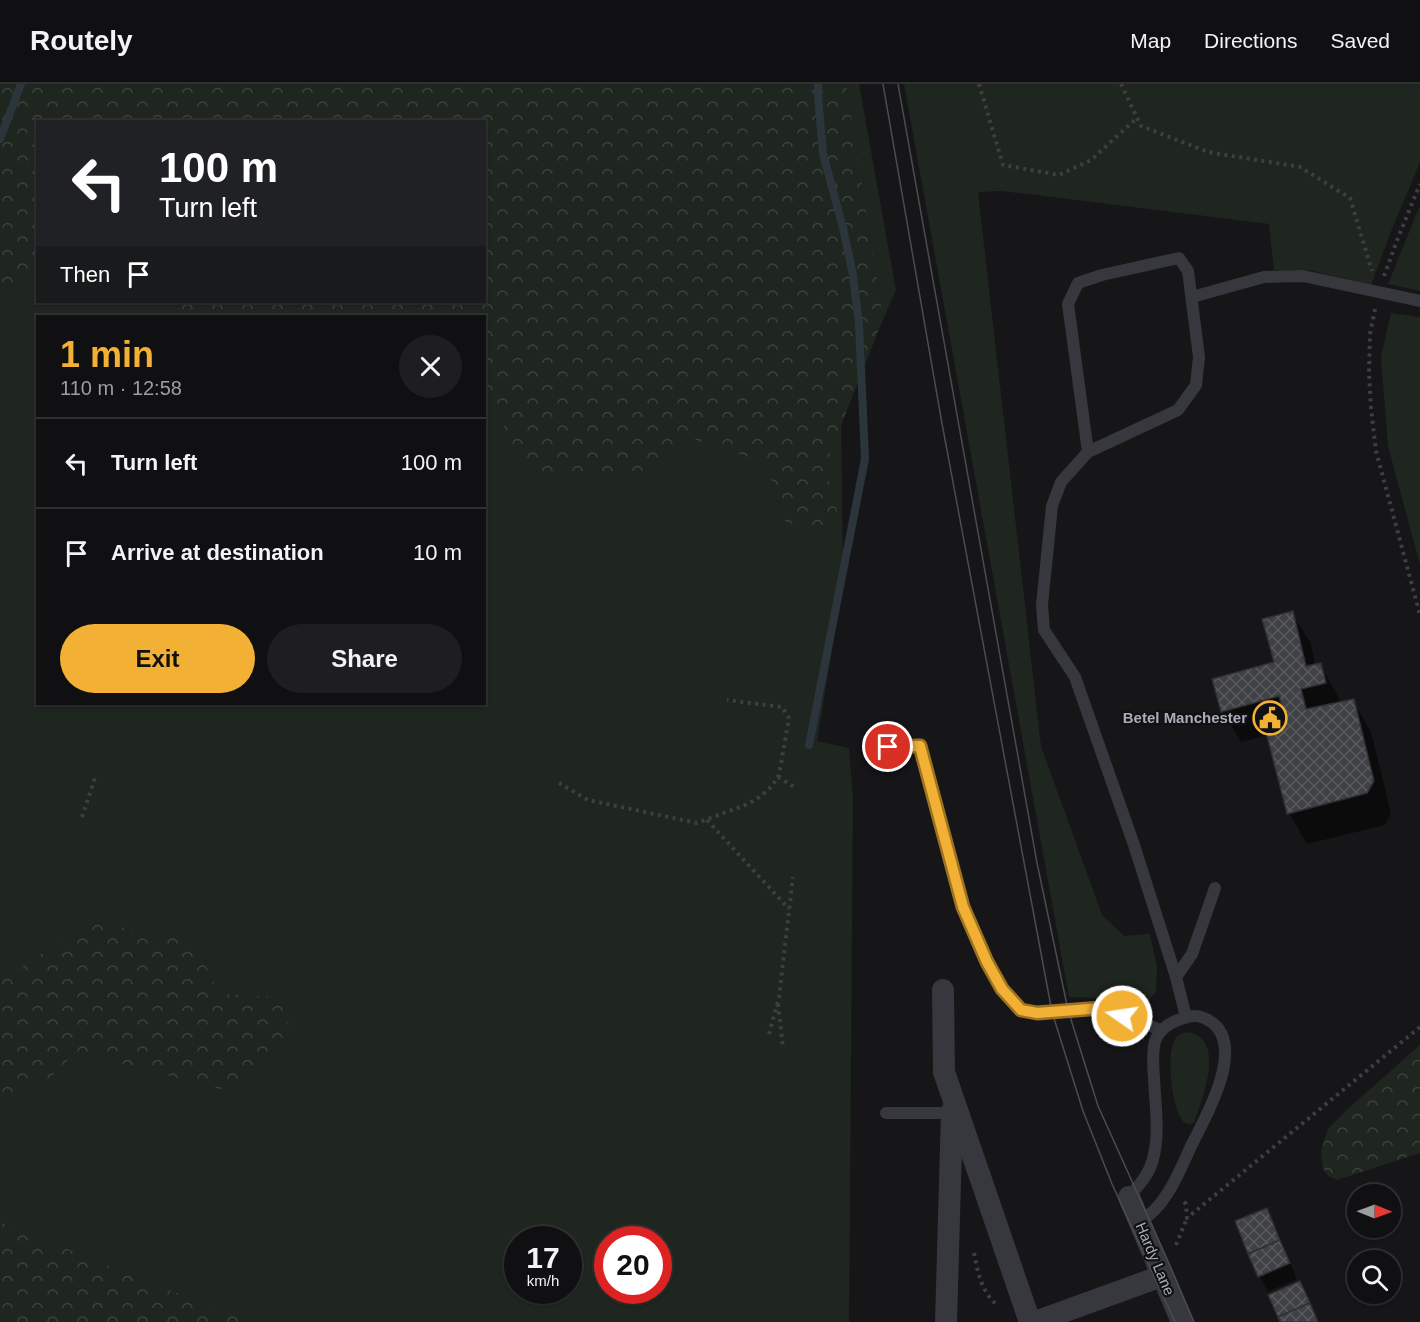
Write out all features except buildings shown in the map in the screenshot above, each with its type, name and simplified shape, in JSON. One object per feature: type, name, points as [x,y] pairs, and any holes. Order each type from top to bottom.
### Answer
[{"type":"street","points":[[943,990],[944,1072],[952,1105],[1030,1322]]},
{"type":"street","points":[[946,1322],[952,1105]]},
{"type":"street","name":"Hardy Lane","points":[[1128,1197],[1182,1322]]},
{"type":"street","points":[[1035,1322],[1162,1275]]},
{"type":"lane","points":[[1088,452],[1068,304],[1078,283],[1102,275],[1179,258],[1188,271],[1192,297],[1199,357],[1196,385],[1178,410],[1088,452],[1060,482],[1052,506],[1042,605],[1044,630],[1075,677],[1134,845],[1176,977],[1186,1017]]},
{"type":"lane","points":[[1192,297],[1264,277],[1303,276],[1420,301]]},
{"type":"lane","points":[[872,748],[920,746],[963,907],[987,962],[1002,989],[1021,1010],[1037,1013],[1102,1008],[1161,1030]]},
{"type":"lane","points":[[1176,977],[1192,954],[1215,888]]},
{"type":"lane","points":[[1128,1197],[1144,1180],[1153,1160],[1156,1134],[1153,1063],[1156,1039],[1168,1024],[1196,1016],[1219,1029],[1225,1054],[1221,1080],[1210,1109],[1170,1189],[1148,1217],[1139,1222]]},
{"type":"lane","points":[[886,1113],[952,1105]]},
{"type":"path","points":[[979,84],[1003,165],[1059,175],[1091,160],[1137,118]]},
{"type":"path","points":[[1121,84],[1141,126],[1208,152],[1300,167],[1350,198],[1379,292]]},
{"type":"path","points":[[1420,184],[1379,292],[1370,334],[1369,373],[1377,451],[1420,615]]},
{"type":"path","points":[[559,783],[588,800],[697,823],[748,804],[761,796],[778,777],[789,718],[782,707],[727,700]]},
{"type":"path","points":[[82,817],[96,775]]},
{"type":"path","points":[[778,777],[796,788]]},
{"type":"path","points":[[707,819],[789,909]]},
{"type":"path","points":[[769,1034],[778,999],[793,878]]},
{"type":"path","points":[[778,999],[783,1048]]},
{"type":"path","points":[[1170,1189],[1186,1204],[1187,1218],[1420,1027]]},
{"type":"green space","points":[[0,84],[859,84],[896,290],[841,416],[843,584],[817,741],[849,748],[853,797],[849,1322],[0,1322]]},
{"type":"green space","points":[[0,84],[846,84],[883,319],[825,466],[842,529],[786,523],[766,463],[684,436],[643,474],[581,475],[543,483],[513,444],[486,391],[486,315],[186,315],[168,303],[486,303],[486,120],[36,120],[36,269],[0,291]]},
{"type":"green space","points":[[904,84],[1420,84],[1420,162],[1371,285],[1308,270],[1274,270],[1269,224],[1001,191],[978,192],[1041,746],[1102,915],[1124,936],[1150,934],[1157,967],[1156,992],[1140,1009],[1099,998],[1069,997]]},
{"type":"green space","points":[[1420,205],[1420,291],[1388,284]]},
{"type":"green space","points":[[1391,313],[1420,317],[1420,565],[1388,446],[1381,357]]},
{"type":"green space","points":[[90,921],[194,942],[217,994],[279,997],[290,1028],[236,1093],[76,1052],[45,1083],[0,1101],[0,982]]},
{"type":"green space","points":[[1188,1032],[1200,1037],[1207,1046],[1209,1058],[1209,1072],[1202,1100],[1194,1123],[1189,1124],[1180,1117],[1177,1108],[1171,1068],[1171,1055],[1176,1038]]},
{"type":"green space","points":[[1420,1045],[1420,1153],[1337,1180],[1328,1176],[1323,1168],[1321,1151],[1328,1129]]},
{"type":"green space","points":[[0,1222],[249,1322],[0,1322]]},
{"type":"waterway","points":[[0,139],[21,84]]},
{"type":"waterway","points":[[809,745],[865,459],[859,324],[853,275],[823,154],[818,84]]},
{"type":"tram line","points":[[883,84],[941,418],[1052,1012],[1083,1111],[1112,1184],[1175,1322]]},
{"type":"tram line","points":[[898,84],[1037,863],[1068,1010],[1098,1106],[1194,1322]]},
{"type":"place","name":"Betel Manchester","points":[[1270,718]]},
{"type":"route","points":[[888,747],[920,746],[963,907],[987,962],[1002,989],[1021,1010],[1037,1013],[1102,1008],[1122,1016]]}]
